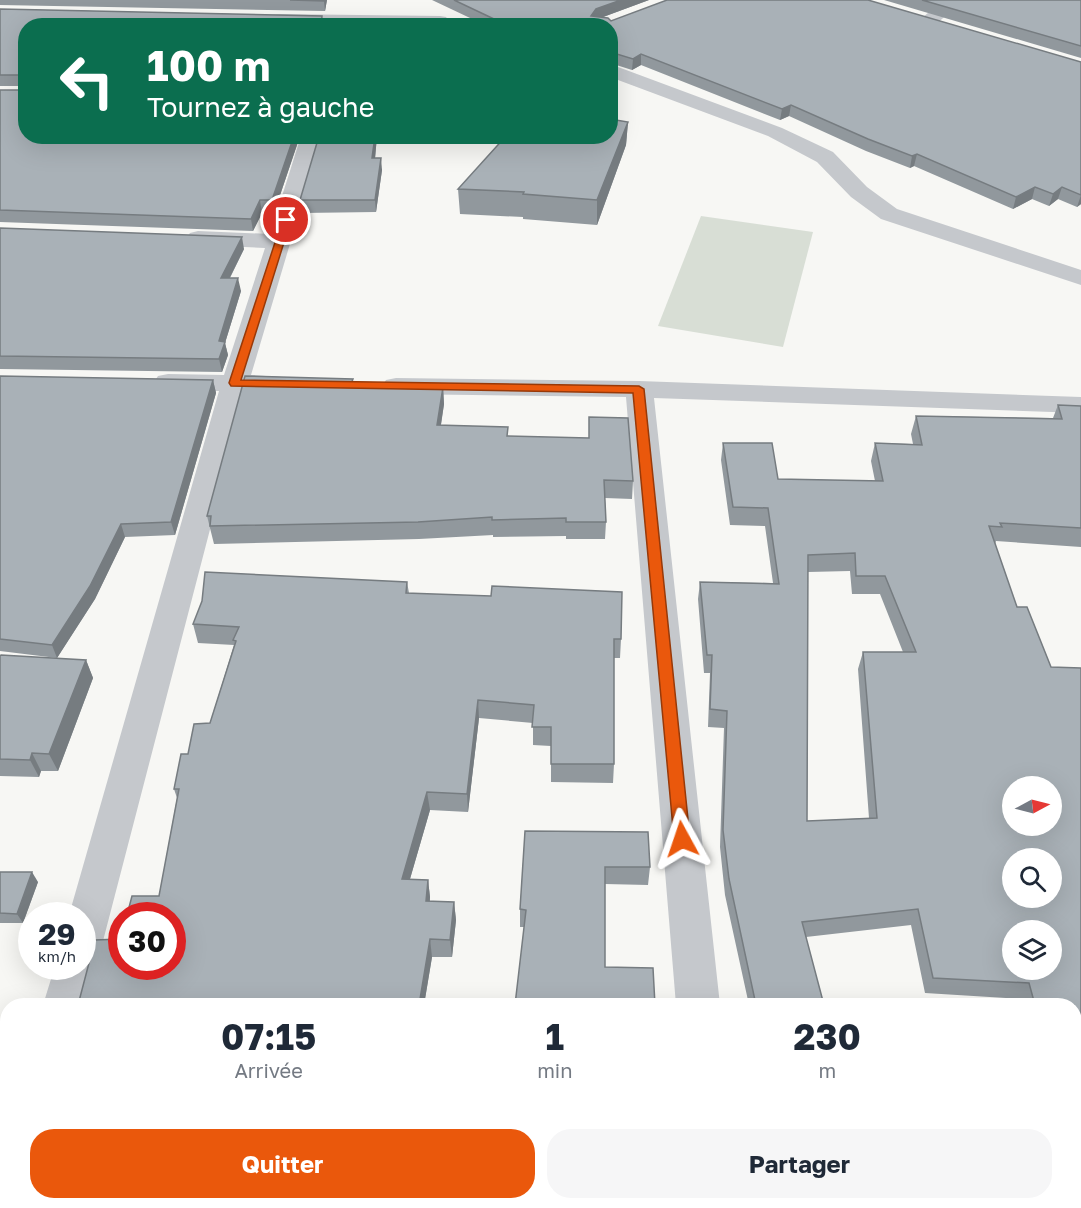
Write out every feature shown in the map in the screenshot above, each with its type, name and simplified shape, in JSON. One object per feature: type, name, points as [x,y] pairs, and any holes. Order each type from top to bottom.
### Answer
[{"type":"street","points":[[325,0],[338,18]]},
{"type":"street","points":[[929,21],[955,0]]},
{"type":"street","points":[[390,4],[431,18]]},
{"type":"street","points":[[908,15],[950,27]]},
{"type":"street","points":[[618,73],[775,132],[825,157],[859,192],[889,214],[1081,278]]},
{"type":"street","points":[[92,902],[235,383],[310,144]]},
{"type":"street","points":[[175,237],[280,241]]},
{"type":"street","points":[[141,382],[318,385]]},
{"type":"street","points":[[365,385],[639,389],[1081,405]]},
{"type":"street","points":[[639,389],[697,998]]},
{"type":"street","points":[[67,998],[72,980]]},
{"type":"shaded area","points":[[701,216],[813,232],[783,347],[658,326]]},
{"type":"building","points":[[454,0],[621,0],[596,9],[591,16],[608,18],[492,18]]},
{"type":"building","points":[[667,0],[868,0],[1081,62],[1081,195],[1062,187],[1053,194],[1035,187],[1016,197],[917,154],[912,156],[868,139],[791,105],[782,109],[641,54],[633,59],[618,54],[618,18]]},
{"type":"building","points":[[922,0],[1081,0],[1081,46]]},
{"type":"building","points":[[0,9],[322,16],[322,18],[18,18],[18,75],[0,75]]},
{"type":"building","points":[[0,90],[18,90],[18,144],[291,144],[272,200],[260,200],[251,219],[0,210]]},
{"type":"building","points":[[618,120],[628,122],[597,200],[523,194],[524,192],[458,189],[499,144],[618,144]]},
{"type":"building","points":[[317,144],[374,144],[372,158],[381,158],[375,200],[300,200]]},
{"type":"building","points":[[0,228],[242,237],[221,278],[238,278],[219,341],[225,342],[219,359],[0,356]]},
{"type":"building","points":[[0,376],[213,380],[171,522],[121,524],[90,586],[52,645],[0,639]]},
{"type":"building","points":[[245,376],[353,379],[351,384],[443,387],[437,425],[508,427],[507,436],[589,438],[589,417],[628,418],[633,481],[604,480],[606,522],[566,522],[566,518],[492,520],[492,517],[418,522],[210,526],[211,516],[207,516]]},
{"type":"building","points":[[1058,405],[1081,406],[1081,528],[1000,523],[1002,527],[989,526],[1017,607],[1027,607],[1051,667],[1081,668],[1081,998],[1033,998],[1029,983],[933,978],[918,909],[802,922],[822,998],[754,998],[729,879],[723,830],[727,711],[710,709],[712,655],[707,655],[700,582],[779,584],[768,508],[733,507],[723,443],[772,443],[778,479],[883,481],[875,443],[922,445],[916,416],[1062,419]],"holes":[[[855,553],[856,576],[885,576],[916,652],[863,652],[877,818],[807,821],[808,555]]]},
{"type":"building","points":[[205,572],[407,582],[406,593],[491,596],[492,586],[622,592],[621,639],[614,639],[614,764],[551,764],[551,727],[532,727],[534,705],[478,700],[467,794],[427,792],[402,879],[428,880],[426,901],[454,902],[450,940],[430,939],[420,998],[80,998],[85,980],[96,980],[96,940],[108,940],[108,980],[186,980],[186,902],[130,902],[132,896],[159,896],[179,789],[174,789],[181,754],[188,754],[194,724],[210,723],[236,641],[233,640],[239,627],[193,624],[202,601]]},
{"type":"building","points":[[1,655],[86,660],[49,754],[32,753],[30,760],[0,759]]},
{"type":"building","points":[[525,831],[648,832],[650,867],[605,867],[605,967],[653,968],[655,998],[516,998],[526,910],[520,909]]},
{"type":"building","points":[[0,872],[32,872],[21,902],[18,902],[17,914],[0,913]]},
{"type":"route","points":[[286,220],[235,383],[639,389],[682,839]]}]
